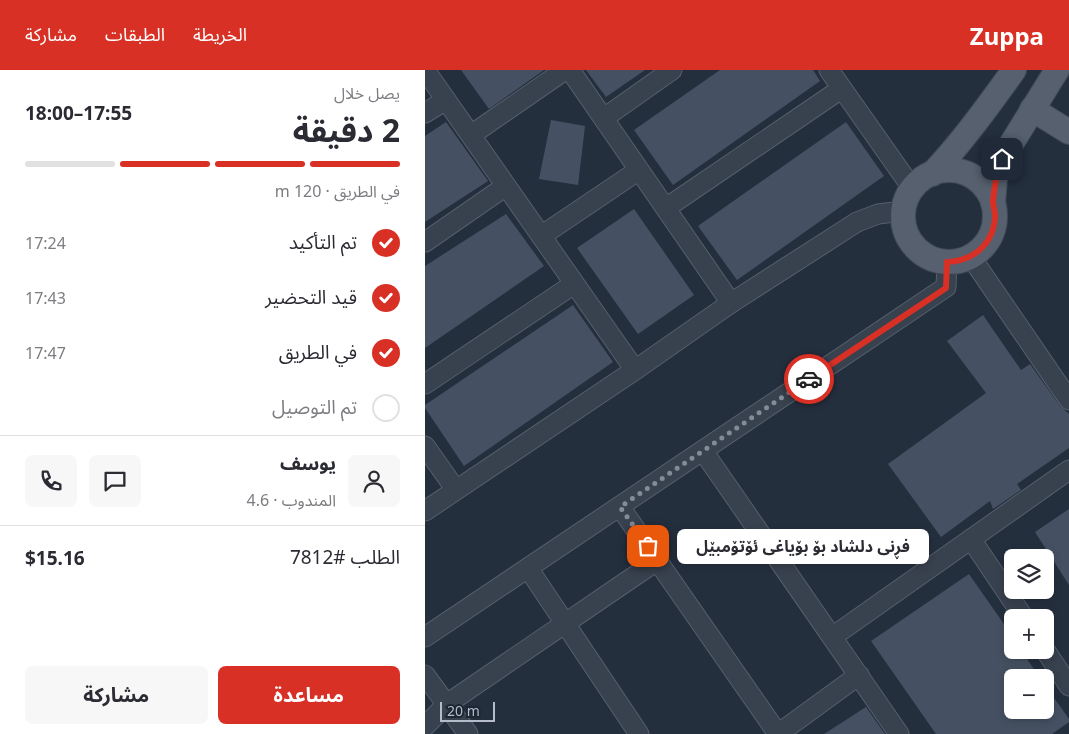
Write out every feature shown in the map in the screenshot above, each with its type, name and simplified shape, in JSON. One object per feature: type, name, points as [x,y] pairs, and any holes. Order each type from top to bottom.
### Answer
[{"type":"main road","points":[[932,174],[973,128],[1014,70]]},
{"type":"main road","points":[[993,203],[988,192],[969,175],[957,171],[944,170],[921,179],[912,188],[906,199],[903,211],[903,224],[913,246],[923,255],[934,260],[959,262],[981,250],[989,239],[993,228],[995,178],[1002,159],[1057,70]]},
{"type":"main road","points":[[1032,109],[1069,132]]},
{"type":"street","points":[[425,70],[635,370]]},
{"type":"street","points":[[471,135],[565,70]]},
{"type":"street","points":[[570,70],[731,303]]},
{"type":"street","points":[[604,118],[672,70]]},
{"type":"street","points":[[829,70],[912,188]]},
{"type":"street","points":[[666,208],[841,88]]},
{"type":"street","points":[[425,114],[446,100]]},
{"type":"street","points":[[541,236],[639,170]]},
{"type":"street","points":[[425,242],[506,186]]},
{"type":"street","points":[[425,511],[731,303],[857,222],[877,214],[903,211]]},
{"type":"street","points":[[971,257],[1069,400]]},
{"type":"street","points":[[425,637],[946,288],[947,262]]},
{"type":"street","points":[[425,384],[574,284]]},
{"type":"street","points":[[425,446],[456,490]]},
{"type":"street","points":[[703,451],[899,734]]},
{"type":"street","points":[[832,637],[1069,470]]},
{"type":"street","points":[[620,507],[778,734],[859,675]]},
{"type":"street","points":[[971,539],[1017,609]]},
{"type":"street","points":[[425,726],[447,704],[658,560]]},
{"type":"street","points":[[528,568],[639,734]]},
{"type":"street","points":[[1051,659],[1069,686]]},
{"type":"street","points":[[425,675],[468,734]]},
{"type":"building","points":[[461,70],[544,70],[489,109]]},
{"type":"building","points":[[586,70],[645,70],[606,97]]},
{"type":"building","points":[[720,70],[813,70],[820,81],[673,185],[634,130]]},
{"type":"building","points":[[551,120],[585,126],[578,185],[539,179]]},
{"type":"building","points":[[446,122],[488,181],[425,222],[425,136]]},
{"type":"building","points":[[846,122],[884,176],[737,280],[698,226]]},
{"type":"building","points":[[634,209],[694,295],[638,334],[577,248]]},
{"type":"building","points":[[506,214],[544,266],[425,348],[425,266]]},
{"type":"building","points":[[573,305],[613,362],[464,466],[425,408],[425,405]]},
{"type":"building","points":[[983,315],[1021,370],[1030,364],[1060,406],[1069,414],[1069,448],[1017,484],[1021,490],[993,509],[990,501],[941,537],[888,464],[986,393],[947,341]]},
{"type":"building","points":[[1069,509],[1069,585],[1054,562],[1054,549],[1046,549],[1035,532]]},
{"type":"building","points":[[969,574],[1004,624],[1004,659],[1027,659],[1034,669],[1004,669],[1004,719],[1054,719],[1054,698],[1069,719],[1069,722],[1052,734],[936,734],[871,641]]},
{"type":"building","points":[[866,707],[885,734],[824,734]]},
{"type":"way so far","points":[[648,546],[620,507],[809,379]]},
{"type":"place","name":"فڕنی دلشاد بۆ بۆیاغی ئۆتۆمبێل","points":[[648,546]]},
{"type":"route","points":[[809,379],[946,288],[947,262],[959,262],[981,250],[989,239],[993,228],[995,178],[1002,159]]}]
